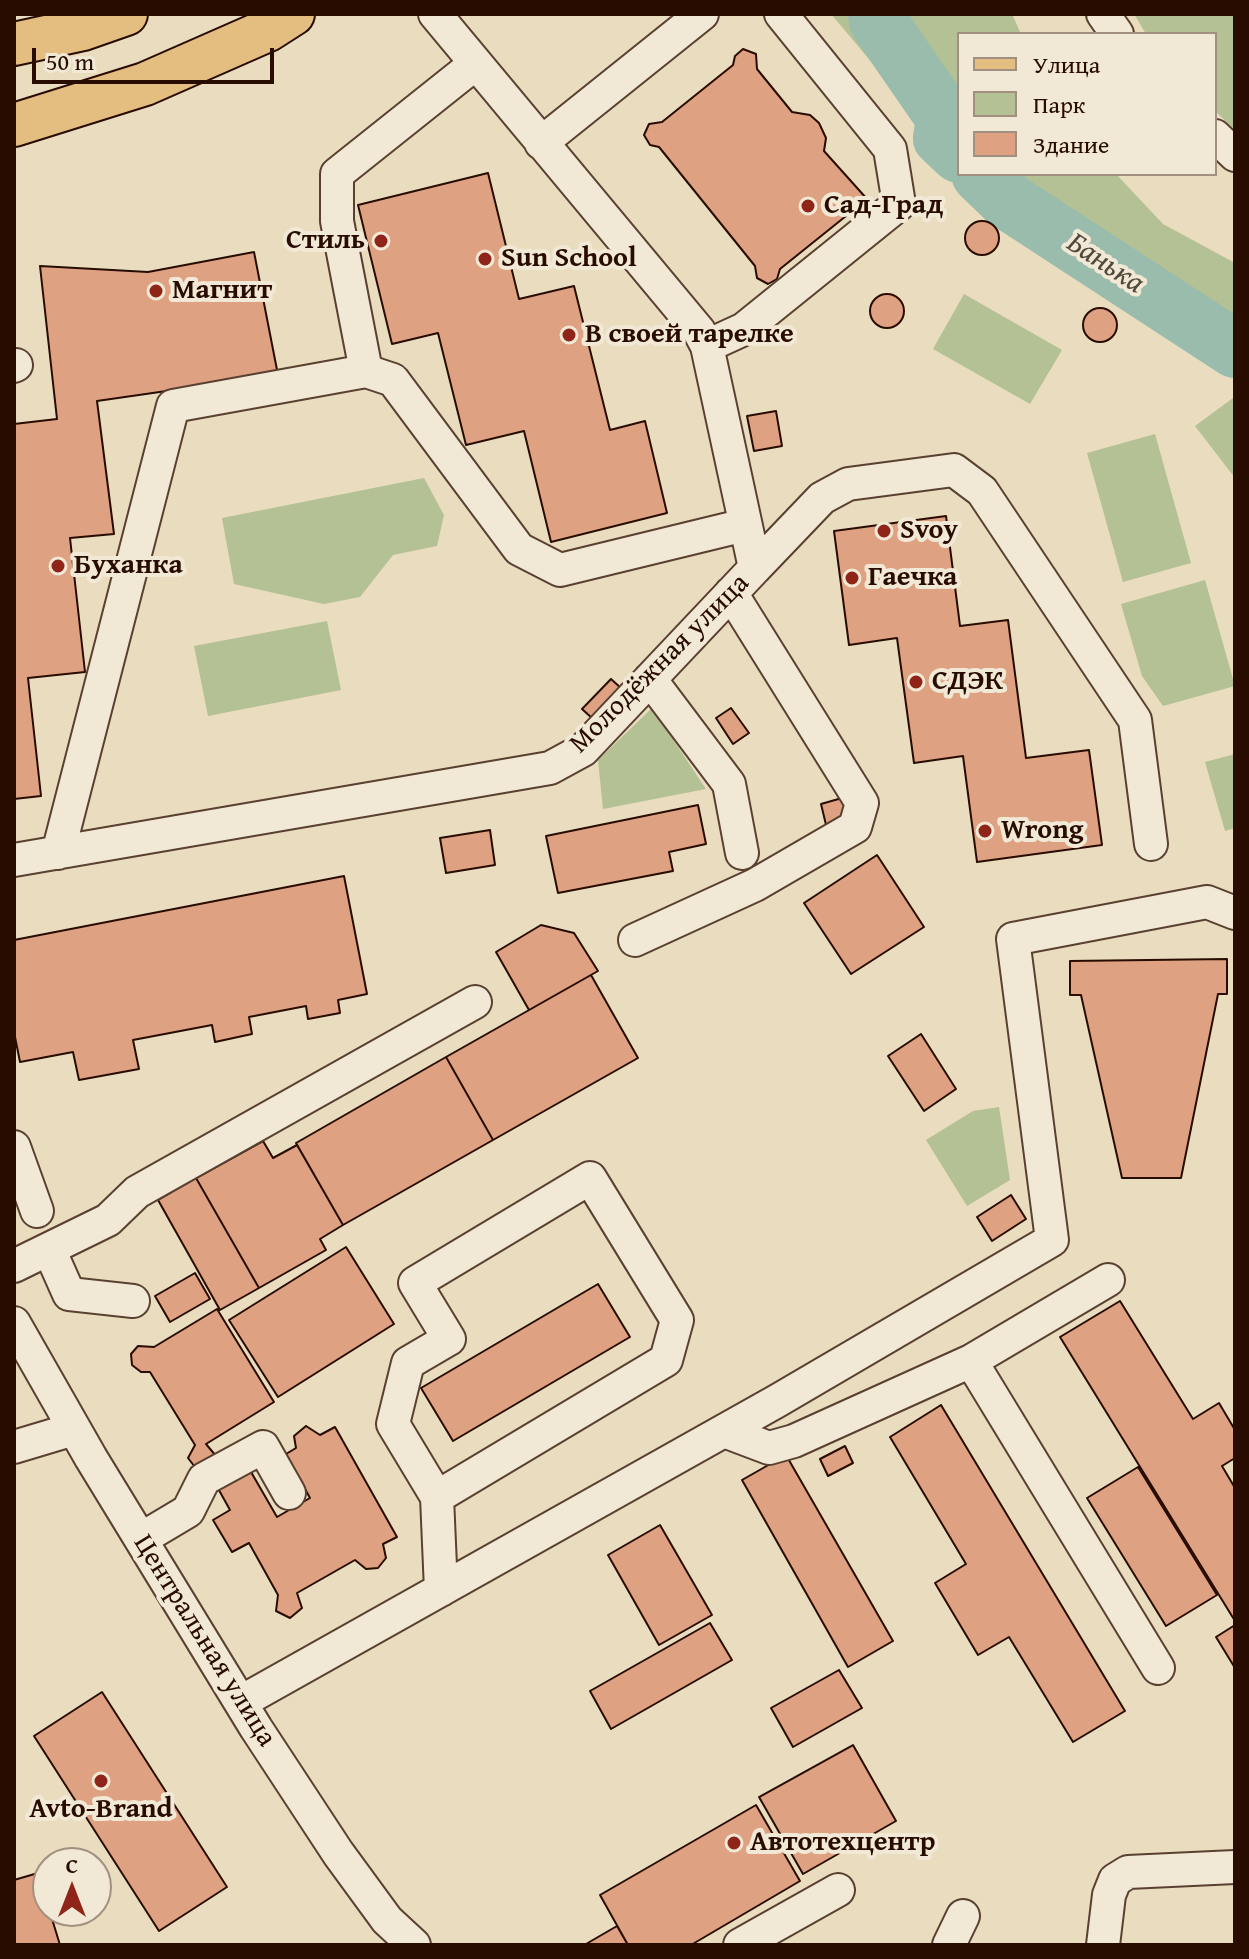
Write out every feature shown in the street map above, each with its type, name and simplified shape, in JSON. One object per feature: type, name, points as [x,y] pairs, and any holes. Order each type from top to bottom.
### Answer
[{"type":"main road","points":[[14,44],[83,29],[126,14]]},
{"type":"main road","points":[[14,125],[145,84],[268,30],[293,14]]},
{"type":"street","name":"Молодёжная улица","points":[[14,860],[550,768],[583,750],[755,568],[707,346],[699,331],[435,14]]},
{"type":"street","points":[[541,143],[702,14]]},
{"type":"street","points":[[707,346],[744,329],[899,204],[890,149],[781,14]]},
{"type":"street","points":[[1103,14],[1116,32]]},
{"type":"street","points":[[366,371],[337,221],[337,174],[475,64]]},
{"type":"street","points":[[1217,138],[1235,155]]},
{"type":"street","points":[[58,853],[173,406],[366,371],[393,380],[519,549],[560,570],[745,525]]},
{"type":"street","points":[[755,568],[822,498],[848,484],[954,470],[982,491],[1135,720],[1151,844]]},
{"type":"street","points":[[635,940],[755,885],[855,827],[862,803],[731,593]]},
{"type":"street","points":[[650,679],[729,784],[742,853]]},
{"type":"street","points":[[241,1702],[724,1431],[1052,1240],[1013,939],[1207,902],[1235,913]]},
{"type":"street","points":[[14,1266],[108,1220],[137,1192],[475,1002]]},
{"type":"street","points":[[14,1147],[37,1211]]},
{"type":"street","points":[[437,1497],[666,1360],[677,1320],[590,1178],[415,1283],[449,1339],[408,1363],[393,1424],[437,1497],[441,1590]]},
{"type":"street","points":[[49,1249],[69,1294],[133,1301]]},
{"type":"street","points":[[724,1431],[769,1448],[794,1441],[971,1361],[1108,1280]]},
{"type":"street","name":"Центральная улица","points":[[14,1323],[141,1539],[338,1853],[387,1920],[414,1945]]},
{"type":"street","points":[[971,1361],[1158,1668]]},
{"type":"street","points":[[14,1447],[74,1429]]},
{"type":"street","points":[[141,1539],[188,1511],[204,1479],[263,1447],[289,1493]]},
{"type":"street","points":[[1103,1945],[1109,1895],[1115,1880],[1128,1872],[1235,1867]]},
{"type":"street","points":[[740,1945],[838,1890]]},
{"type":"street","points":[[949,1945],[963,1916]]},
{"type":"green space","points":[[831,14],[1012,14],[1020,32],[957,32],[957,164]]},
{"type":"green space","points":[[1134,14],[1235,14],[1235,130],[1217,113],[1217,32],[1145,32]]},
{"type":"green space","points":[[968,176],[1118,176],[1163,224],[1235,263],[1235,331],[1107,249],[1028,239]]},
{"type":"green space","points":[[964,294],[1062,350],[1030,404],[933,349]]},
{"type":"green space","points":[[1233,398],[1235,401],[1235,478],[1195,426]]},
{"type":"green space","points":[[1155,434],[1191,563],[1123,582],[1087,453]]},
{"type":"green space","points":[[424,478],[444,515],[437,546],[393,555],[360,597],[324,604],[234,584],[222,518]]},
{"type":"green space","points":[[1205,580],[1235,686],[1163,706],[1142,676],[1121,604]]},
{"type":"green space","points":[[327,621],[341,690],[208,716],[194,646]]},
{"type":"green space","points":[[652,708],[706,789],[603,809],[598,760]]},
{"type":"green space","points":[[1235,754],[1235,828],[1225,831],[1205,762]]},
{"type":"green space","points":[[999,1107],[1010,1180],[967,1206],[926,1140],[973,1111]]},
{"type":"building","points":[[743,49],[756,54],[757,69],[792,112],[810,115],[819,123],[826,138],[824,151],[867,199],[862,210],[851,212],[780,269],[777,279],[768,284],[757,278],[755,266],[659,147],[650,145],[644,135],[649,124],[662,122],[733,65],[735,56]]},
{"type":"building","points":[[488,173],[519,299],[574,286],[610,430],[645,421],[667,513],[551,542],[524,431],[466,445],[438,333],[392,344],[358,205]]},
{"type":"building","points":[[982,221],[994,226],[999,238],[994,250],[982,255],[970,250],[965,238],[970,226]]},
{"type":"building","points":[[254,252],[278,375],[97,401],[114,534],[70,538],[85,672],[28,678],[41,796],[14,799],[14,424],[57,419],[40,266],[148,272]]},
{"type":"building","points":[[887,294],[899,299],[904,311],[899,323],[887,328],[875,323],[870,311],[875,299]]},
{"type":"building","points":[[1100,308],[1112,313],[1117,325],[1112,337],[1100,342],[1088,337],[1083,325],[1088,313]]},
{"type":"building","points":[[776,411],[782,446],[754,451],[747,416]]},
{"type":"building","points":[[946,516],[960,626],[1008,620],[1026,758],[1089,750],[1102,845],[977,862],[963,756],[914,763],[897,638],[849,645],[834,531]]},
{"type":"building","points":[[611,679],[622,689],[593,719],[582,709]]},
{"type":"building","points":[[731,708],[749,733],[733,744],[716,718]]},
{"type":"building","points":[[842,798],[848,823],[827,829],[821,804]]},
{"type":"building","points":[[698,805],[706,844],[669,852],[673,871],[558,893],[546,836]]},
{"type":"building","points":[[490,830],[495,865],[446,873],[440,838]]},
{"type":"building","points":[[877,855],[924,927],[851,974],[804,903]]},
{"type":"building","points":[[344,876],[367,994],[338,1000],[340,1013],[308,1019],[306,1006],[249,1017],[252,1034],[215,1042],[212,1025],[133,1040],[139,1069],[79,1080],[73,1052],[20,1062],[14,1032],[14,940]]},
{"type":"building","points":[[541,925],[574,933],[598,971],[529,1010],[496,952]]},
{"type":"building","points":[[1227,959],[1227,994],[1218,994],[1181,1178],[1122,1178],[1081,995],[1070,995],[1070,961]]},
{"type":"building","points":[[591,975],[638,1058],[493,1140],[446,1057]]},
{"type":"building","points":[[921,1034],[956,1089],[924,1111],[888,1056]]},
{"type":"building","points":[[446,1057],[493,1140],[343,1225],[296,1143]]},
{"type":"building","points":[[263,1141],[273,1158],[297,1145],[343,1225],[320,1239],[326,1250],[259,1288],[196,1178]]},
{"type":"building","points":[[196,1178],[259,1288],[220,1310],[158,1200]]},
{"type":"building","points":[[1011,1195],[1026,1219],[992,1241],[977,1217]]},
{"type":"building","points":[[346,1247],[394,1324],[278,1397],[229,1320]]},
{"type":"building","points":[[195,1273],[210,1299],[170,1322],[155,1296]]},
{"type":"building","points":[[598,1284],[630,1337],[453,1441],[421,1388]]},
{"type":"building","points":[[1120,1301],[1193,1419],[1219,1403],[1235,1430],[1235,1458],[1222,1466],[1235,1488],[1235,1621],[1060,1337]]},
{"type":"building","points":[[217,1309],[274,1402],[206,1444],[216,1456],[198,1471],[188,1458],[195,1445],[150,1372],[141,1372],[132,1365],[131,1354],[138,1346],[154,1347]]},
{"type":"building","points":[[941,1405],[1125,1711],[1073,1742],[1009,1637],[978,1655],[935,1583],[966,1564],[890,1437]]},
{"type":"building","points":[[306,1426],[320,1435],[335,1427],[397,1537],[383,1544],[386,1558],[378,1568],[366,1569],[355,1560],[297,1593],[302,1608],[290,1618],[276,1611],[278,1595],[249,1543],[232,1552],[213,1520],[230,1510],[215,1483],[247,1465],[277,1517],[310,1498],[286,1454],[296,1448],[294,1436]]},
{"type":"building","points":[[845,1446],[853,1463],[828,1476],[820,1459]]},
{"type":"building","points":[[786,1455],[893,1641],[848,1667],[742,1480]]},
{"type":"building","points":[[1138,1467],[1217,1595],[1166,1626],[1087,1498]]},
{"type":"building","points":[[660,1525],[712,1615],[659,1645],[608,1555]]},
{"type":"building","points":[[710,1623],[732,1660],[611,1729],[590,1691]]},
{"type":"building","points":[[1235,1625],[1235,1668],[1216,1637]]},
{"type":"building","points":[[839,1670],[862,1708],[793,1747],[771,1708]]},
{"type":"building","points":[[102,1692],[227,1887],[159,1931],[112,1858],[112,1847],[105,1847],[34,1736]]},
{"type":"building","points":[[853,1745],[896,1821],[803,1874],[759,1797]]},
{"type":"building","name":"Автотехцентр","points":[[756,1805],[800,1881],[691,1945],[628,1945],[600,1895]]},
{"type":"building","points":[[32,1875],[32,1927],[54,1927],[60,1945],[14,1945],[14,1880]]},
{"type":"building","points":[[617,1926],[628,1945],[586,1944]]},
{"type":"waterway","name":"Банька","points":[[877,14],[878,21],[945,118],[942,138],[957,152]]},
{"type":"waterway","name":"Банька","points":[[982,176],[1008,201],[1235,349]]},
{"type":"place","name":"Сад-Град","points":[[808,206]]},
{"type":"place","name":"Стиль","points":[[381,241]]},
{"type":"place","name":"Sun School","points":[[485,259]]},
{"type":"place","name":"Магнит","points":[[156,291]]},
{"type":"place","name":"В своей тарелке","points":[[569,335]]},
{"type":"place","name":"Svoy","points":[[884,531]]},
{"type":"place","name":"Буханка","points":[[58,566]]},
{"type":"place","name":"Гаечка","points":[[852,578]]},
{"type":"place","name":"СДЭК","points":[[916,682]]},
{"type":"place","name":"Wrong","points":[[985,831]]},
{"type":"place","name":"Avto-Brand","points":[[101,1781]]},
{"type":"place","name":"Автотехцентр","points":[[734,1843]]}]
